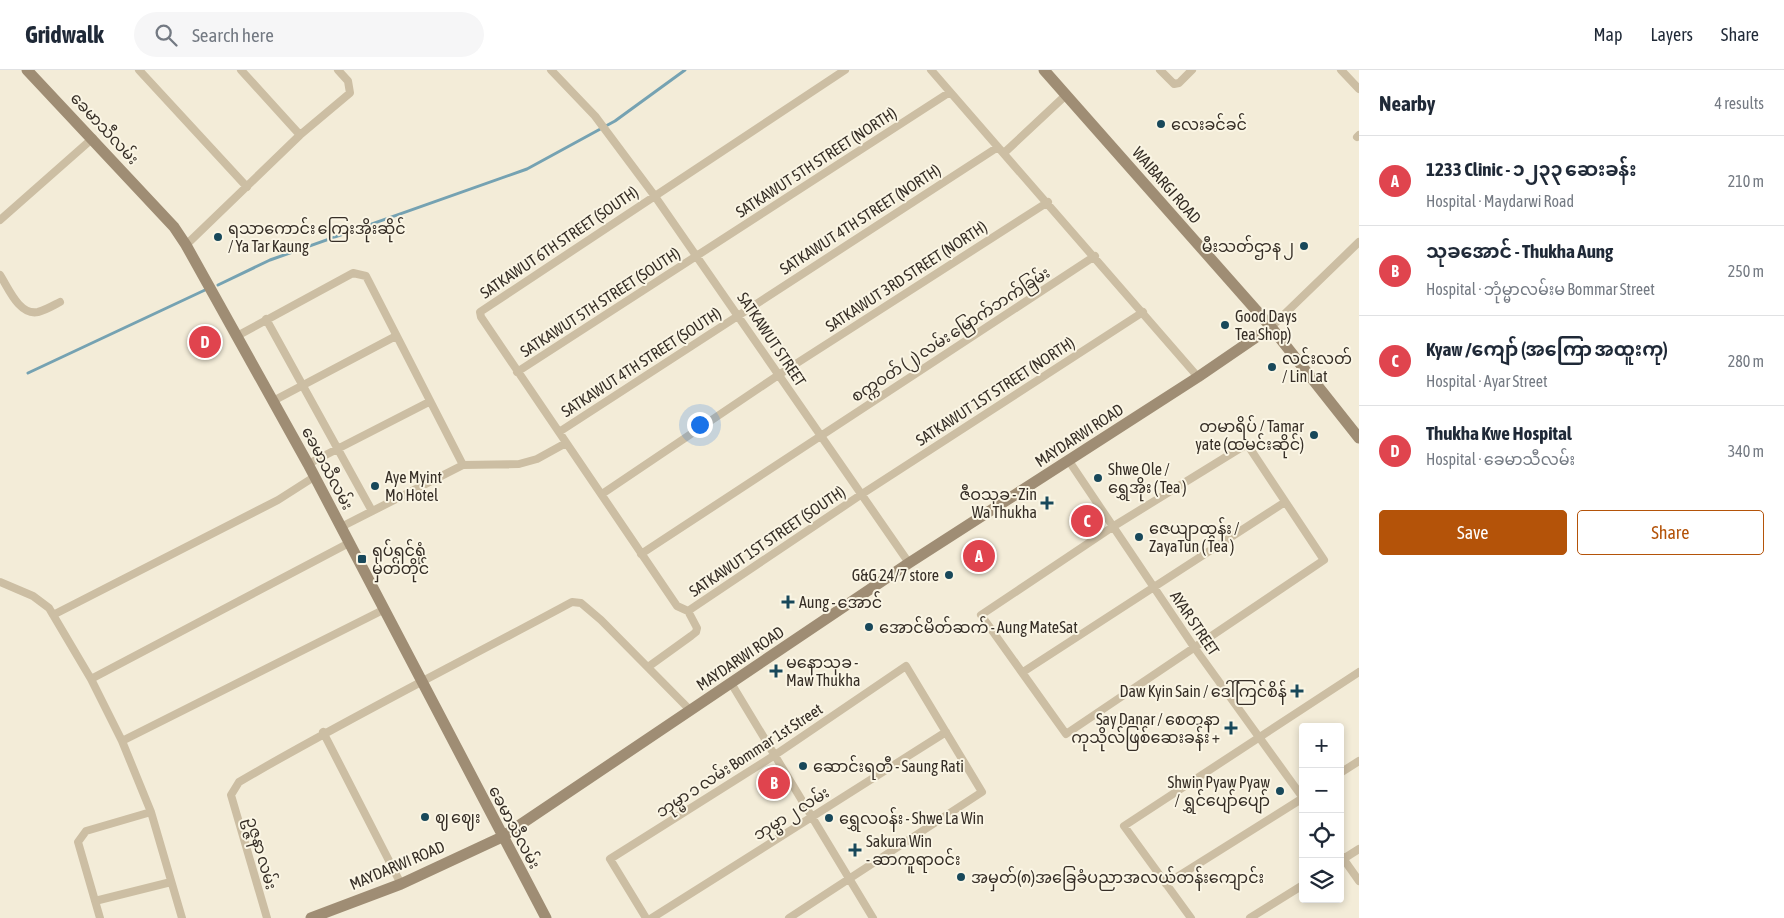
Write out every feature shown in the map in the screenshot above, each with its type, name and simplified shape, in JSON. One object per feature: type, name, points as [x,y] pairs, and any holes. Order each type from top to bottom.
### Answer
[{"type":"street","points":[[139,70],[247,187]]},
{"type":"street","points":[[241,70],[300,135]]},
{"type":"street","points":[[186,245],[300,135],[350,93],[348,81],[338,70]]},
{"type":"street","name":"SATKAWUT STREET","points":[[551,70],[596,116],[610,134],[739,314],[821,437],[909,563]]},
{"type":"street","name":"SATKAWUT 6TH STREET (SOUTH)","points":[[517,372],[481,318],[480,312],[845,70]]},
{"type":"street","points":[[931,70],[1095,256],[1198,377]]},
{"type":"street","points":[[1160,70],[1174,84],[1179,83],[1192,70]]},
{"type":"street","points":[[1341,70],[1359,90]]},
{"type":"street","name":"ခေမာသီလမ်း","points":[[36,72],[174,227],[186,245],[308,464],[546,918]]},
{"type":"street","name":"WAIBARGI ROAD","points":[[1049,72],[1066,95],[1271,327],[1359,438]]},
{"type":"street","name":"SATKAWUT 5TH STREET (NORTH)","points":[[697,255],[950,92]]},
{"type":"street","points":[[1004,153],[1066,95]]},
{"type":"street","points":[[0,220],[93,138]]},
{"type":"street","name":"SATKAWUT 4TH STREET (NORTH)","points":[[739,314],[998,147]]},
{"type":"street","name":"SATKAWUT 3RD STREET (NORTH)","points":[[602,494],[780,374],[1048,202]]},
{"type":"street","points":[[1271,327],[1359,242]]},
{"type":"street","name":"SATKAWUT 5TH STREET (SOUTH)","points":[[517,372],[697,255]]},
{"type":"street","name":"စက္ကဝတ် (၂) လမ်း မြောက်ဘက်ခြမ်း","points":[[642,554],[1095,256]]},
{"type":"street","points":[[237,336],[353,273],[366,276],[463,465]]},
{"type":"street","points":[[0,274],[18,304],[25,309],[38,312],[60,302]]},
{"type":"street","name":"SATKAWUT 1ST STREET (NORTH)","points":[[862,494],[1143,312]]},
{"type":"street","name":"SATKAWUT 4TH STREET (SOUTH)","points":[[559,432],[739,314]]},
{"type":"street","points":[[266,319],[372,511]]},
{"type":"street","name":"MAYDARWI ROAD","points":[[310,918],[401,884],[502,837],[909,563],[1198,377],[1271,327]]},
{"type":"street","points":[[273,401],[396,336]]},
{"type":"street","points":[[517,372],[677,606],[688,611],[697,628],[696,632],[648,667]]},
{"type":"street","points":[[308,464],[429,402]]},
{"type":"street","points":[[341,527],[463,465],[519,464],[537,459],[566,442]]},
{"type":"street","points":[[1247,444],[1285,502],[1324,560],[1066,734],[981,615],[1114,526],[1247,444]]},
{"type":"street","name":"AYAR STREET","points":[[1069,461],[1194,647],[1299,793]]},
{"type":"street","points":[[54,615],[278,500],[314,477]]},
{"type":"street","name":"SATKAWUT 1ST STREET (SOUTH)","points":[[688,611],[862,494]]},
{"type":"street","points":[[1023,672],[1285,502]]},
{"type":"street","points":[[91,679],[349,543]]},
{"type":"street","points":[[3,583],[44,602],[54,615],[91,679],[122,741],[151,812],[182,918]]},
{"type":"street","points":[[401,884],[324,732],[423,683],[572,602],[581,602],[601,620],[690,710]]},
{"type":"street","points":[[122,741],[385,609]]},
{"type":"street","name":"ဘုမ္မာ ၁ လမ်း Bommar 1st Street","points":[[646,918],[610,859],[775,755],[906,666],[946,732]]},
{"type":"street","points":[[1191,918],[1124,826],[1359,672]]},
{"type":"street","points":[[731,683],[872,918]]},
{"type":"street","name":"ဥဇ္ဇနာ လမ်း","points":[[267,918],[231,795],[239,782],[324,732]]},
{"type":"street","points":[[788,918],[982,792],[946,732]]},
{"type":"street","name":"ဘုမ္မာ ၂ လမ်း","points":[[652,918],[946,732]]},
{"type":"street","points":[[1344,770],[1359,761]]},
{"type":"street","points":[[1166,884],[1299,801]]},
{"type":"street","points":[[100,918],[78,842],[86,831],[151,812]]},
{"type":"street","points":[[1344,856],[1359,849]]},
{"type":"street","points":[[1344,862],[1359,881]]},
{"type":"street","points":[[95,901],[171,882]]},
{"type":"street","points":[[1250,918],[1299,887]]},
{"type":"waterway","points":[[218,285],[270,260],[527,169],[615,121],[685,70]]},
{"type":"waterway","points":[[28,373],[205,290]]},
{"type":"place","name":"လေးခင်ခင်","points":[[1161,124]]},
{"type":"place","name":"ရသာကောင်း ကြေးအိုးဆိုင် / Ya Tar Kaung","points":[[218,237]]},
{"type":"place","name":"မီးသတ်ဌာန ၂","points":[[1304,246]]},
{"type":"place","name":"Good Days Tea Shop)","points":[[1225,325]]},
{"type":"place","name":"Thukha Kwe Hospital","points":[[205,342]]},
{"type":"place","name":"လင်းလတ် / Lin Lat","points":[[1272,367]]},
{"type":"place","name":"တမာရိပ် / Tamar yate (ထမင်းဆိုင်)","points":[[1314,435]]},
{"type":"place","name":"Shwe Ole / ရွှေအိုး ( Tea )","points":[[1098,478]]},
{"type":"place","name":"Aye Myint Mo Hotel","points":[[375,486]]},
{"type":"place","name":"ဇီဝသုခ - Zin Wa Thukha","points":[[1047,503]]},
{"type":"place","name":"Kyaw /ကျော် (အကြော အထူးကု)","points":[[1087,521]]},
{"type":"place","name":"ဇေယျာထွန်း / ZayaTun ( Tea )","points":[[1139,537]]},
{"type":"place","name":"1233 Clinic - ၁၂၃၃ ဆေးခန်း","points":[[979,556]]},
{"type":"place","name":"ရုပ်ရှင်ရုံ မှတ်တိုင်","points":[[362,559]]},
{"type":"place","name":"G&G 24/7 store","points":[[949,575]]},
{"type":"place","name":"Aung - အောင်","points":[[788,602]]},
{"type":"place","name":"အောင်မိတ်ဆက် - Aung MateSat","points":[[869,627]]},
{"type":"place","name":"မနောသုခ - Maw Thukha","points":[[776,671]]},
{"type":"place","name":"Daw Kyin Sain / ဒေါ်ကြင်စိန်","points":[[1297,691]]},
{"type":"place","name":"Say Danar / စေတနာ ကုသိုလ်ဖြစ်ဆေးခန်း +","points":[[1231,728]]},
{"type":"place","name":"ဆောင်းရတီ - Saung Rati","points":[[803,766]]},
{"type":"place","name":"သုခအောင် - Thukha Aung","points":[[774,783]]},
{"type":"place","name":"Shwin Pyaw Pyaw / ရွှင်ပျော်ပျော်","points":[[1280,791]]},
{"type":"place","name":"ဈ ဈေး","points":[[425,817]]},
{"type":"place","name":"ရွှေလဝန်း - Shwe La Win","points":[[829,818]]},
{"type":"place","name":"Sakura Win - ဆာကူရာဝင်း","points":[[855,850]]},
{"type":"place","name":"အမှတ်(၈)အခြေခံပညာအလယ်တန်းကျောင်း","points":[[961,877]]}]
